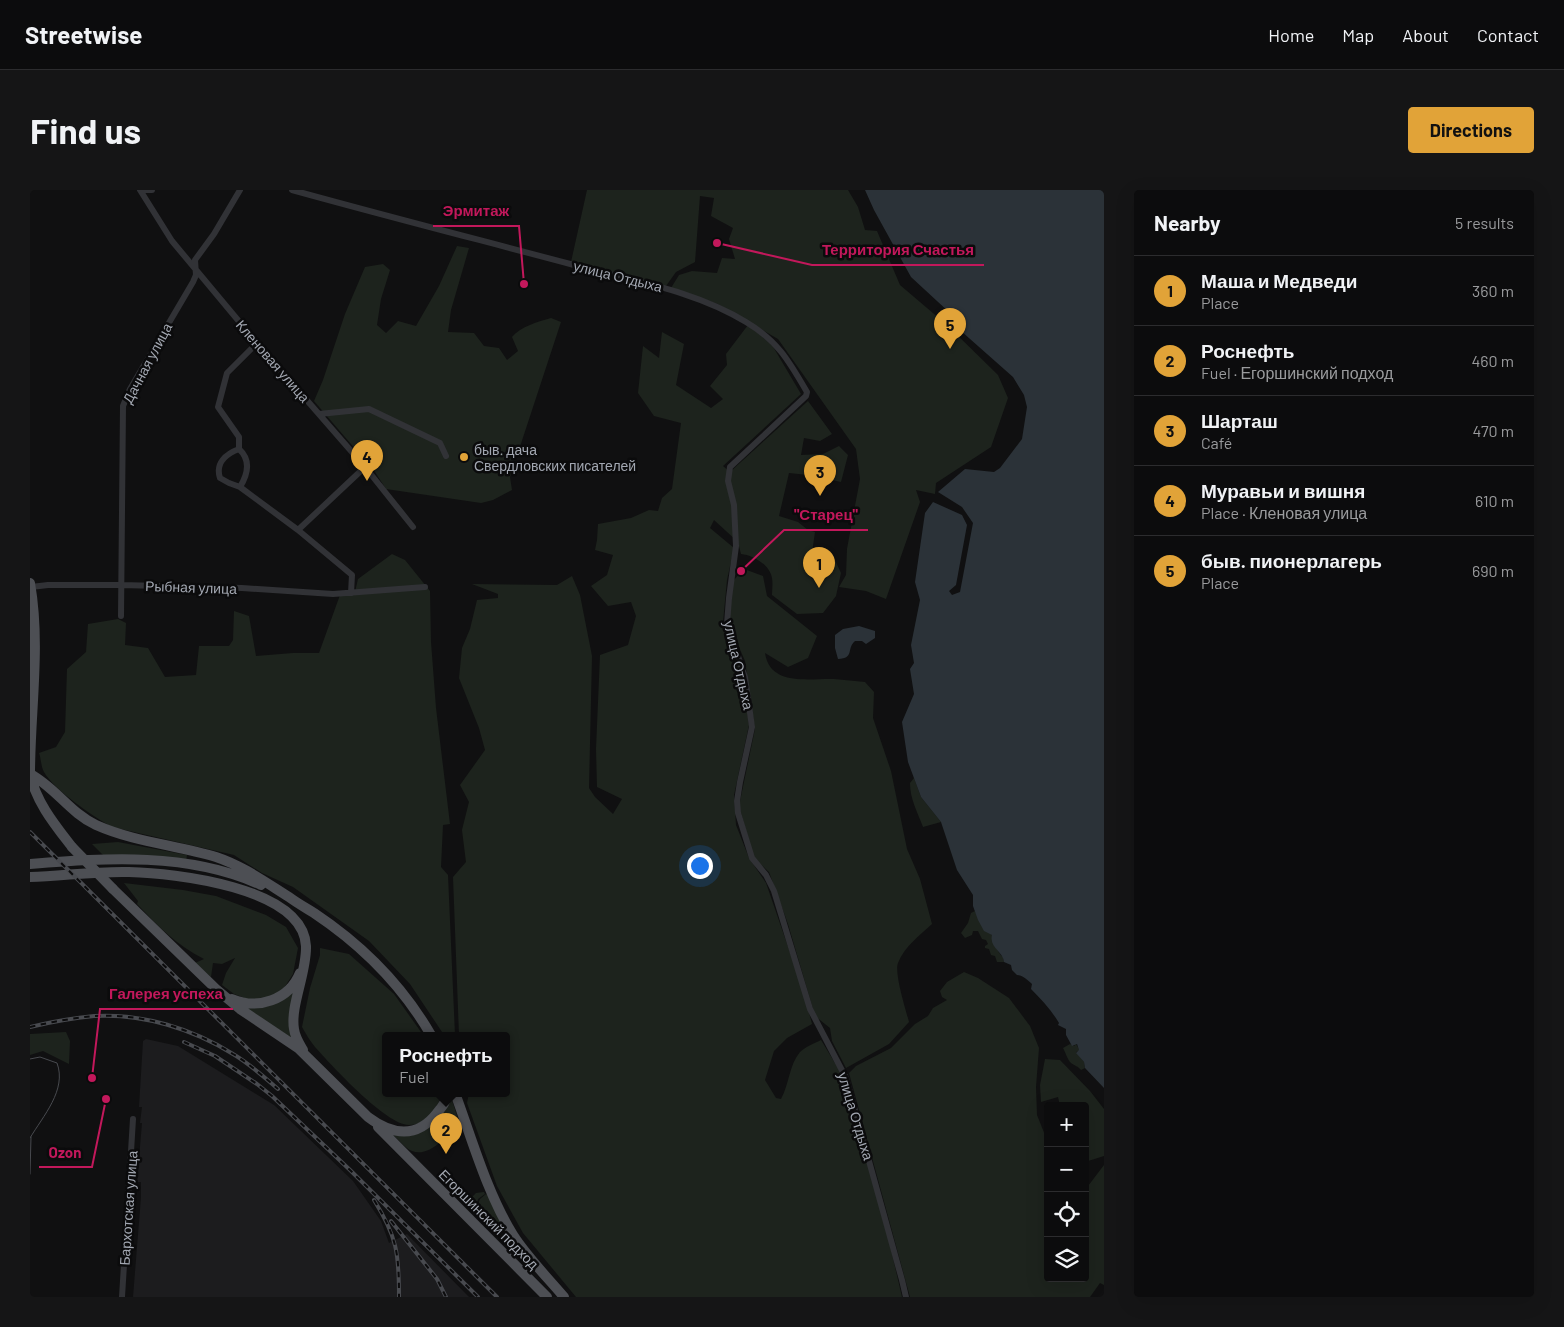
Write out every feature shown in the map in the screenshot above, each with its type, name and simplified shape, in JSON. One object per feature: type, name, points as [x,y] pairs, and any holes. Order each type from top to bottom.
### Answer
[{"type":"main road","points":[[30,585],[34,662],[30,774],[46,810],[72,847],[216,989],[240,1009],[289,1041],[309,1057],[368,1117],[390,1130],[401,1132],[415,1130],[433,1118],[447,1097]]},
{"type":"main road","points":[[30,774],[40,779],[64,802],[94,824],[115,832],[193,850],[230,862],[291,899],[332,926],[365,952],[400,990],[429,1032]]},
{"type":"main road","points":[[30,864],[94,859],[154,860],[196,865],[240,876],[291,899]]},
{"type":"main road","points":[[30,878],[127,872],[151,873],[196,879],[241,890],[275,904],[294,919],[304,935],[306,948],[293,1027],[299,1043],[309,1057]]},
{"type":"main road","points":[[216,989],[231,998],[245,1003],[258,1004],[270,1001],[282,995],[296,981],[305,956]]},
{"type":"main road","name":"Егоршинский подход","points":[[456,1097],[496,1204],[523,1248],[564,1297]]},
{"type":"main road","name":"Егоршинский подход","points":[[368,1117],[547,1297]]},
{"type":"street","points":[[141,190],[152,190]]},
{"type":"street","name":"Кленовая улица","points":[[141,190],[172,241],[257,343],[365,467],[413,527]]},
{"type":"street","name":"Дачная улица","points":[[121,616],[123,406],[130,389],[193,282],[196,275],[195,260],[214,234],[240,190]]},
{"type":"street","name":"улица Отдыха","points":[[292,190],[579,267],[668,288],[720,307],[748,323],[775,343],[794,369],[807,392],[806,396],[730,467],[728,481],[734,506],[736,546],[728,598],[727,624],[744,677],[752,727],[740,782],[737,801],[738,813],[752,858],[766,875],[774,891],[810,1009],[846,1078],[906,1297]]},
{"type":"street","points":[[240,487],[247,465],[244,453],[239,448],[239,437],[218,407],[227,373],[257,343]]},
{"type":"street","points":[[319,414],[369,409],[440,443],[446,456]]},
{"type":"street","points":[[239,448],[221,462],[218,472],[224,481],[240,487],[298,530],[352,575],[351,593]]},
{"type":"street","points":[[298,530],[365,467]]},
{"type":"street","name":"Рыбная улица","points":[[30,585],[242,588],[333,594],[425,587]]},
{"type":"street","name":"Бархотская улица","points":[[122,1297],[133,1119]]},
{"type":"shaded area","points":[[587,190],[848,190],[858,207],[865,230],[877,231],[900,285],[947,325],[998,375],[1008,398],[991,447],[936,483],[935,494],[916,490],[920,502],[886,599],[866,591],[839,587],[846,575],[847,549],[860,479],[856,449],[778,339],[718,304],[671,288],[679,275],[692,271],[717,273],[722,258],[735,259],[729,239],[733,228],[711,216],[714,198],[700,196],[695,262],[676,272],[666,286],[571,262]]},
{"type":"shaded area","points":[[865,190],[1104,190],[1104,1088],[1085,1068],[1084,1062],[1076,1053],[1079,1050],[1077,1044],[1072,1046],[1066,1035],[1066,1029],[1058,1025],[1059,1023],[1053,1014],[1031,989],[1032,984],[1027,979],[1017,975],[1012,970],[1011,965],[1004,962],[992,943],[992,935],[984,931],[973,906],[973,895],[957,870],[941,822],[921,797],[908,762],[902,722],[914,694],[910,669],[914,663],[911,645],[920,600],[915,582],[925,513],[933,502],[962,515],[967,525],[956,585],[949,591],[952,595],[960,592],[973,523],[962,507],[938,492],[965,469],[994,472],[1000,468],[1022,439],[1027,407],[1024,395],[1013,377],[961,331],[950,313],[911,277]]},
{"type":"shaded area","points":[[457,246],[469,248],[451,310],[448,332],[474,333],[484,346],[499,348],[507,360],[518,351],[512,337],[520,330],[551,318],[561,322],[510,477],[512,490],[493,500],[481,503],[386,489],[375,472],[314,401],[345,314],[365,267],[383,264],[390,270],[381,299],[377,325],[386,333],[398,321],[416,326],[439,286]]},
{"type":"shaded area","points":[[748,325],[772,345],[801,394],[723,466],[730,472],[808,401],[832,434],[820,441],[804,438],[801,455],[823,454],[839,446],[848,455],[841,482],[789,473],[779,516],[798,522],[808,530],[815,532],[812,553],[833,556],[841,573],[836,596],[823,613],[797,614],[772,595],[771,573],[764,565],[751,556],[741,554],[738,542],[714,520],[710,528],[734,548],[727,580],[723,622],[743,676],[749,725],[734,795],[736,825],[749,858],[766,883],[804,993],[812,1024],[787,1038],[774,1051],[765,1080],[776,1098],[781,1099],[796,1057],[805,1048],[821,1040],[841,1073],[882,1211],[902,1297],[576,1297],[523,1233],[497,1186],[467,1103],[468,1097],[510,1097],[510,1032],[459,1032],[453,877],[466,862],[462,830],[469,802],[460,785],[485,750],[479,728],[459,678],[462,648],[470,629],[477,600],[498,598],[498,594],[472,584],[557,585],[572,576],[580,595],[592,656],[589,788],[595,797],[613,814],[622,799],[597,787],[596,749],[600,655],[628,645],[636,616],[631,602],[608,606],[591,586],[607,575],[613,555],[595,550],[598,524],[631,518],[649,510],[658,511],[662,498],[672,489],[681,423],[654,416],[638,393],[643,346],[659,358],[662,332],[684,344],[676,385],[711,408],[723,399],[710,386],[727,365],[726,354]]},
{"type":"shaded area","points":[[392,554],[405,560],[430,591],[431,642],[436,708],[450,824],[443,825],[441,867],[448,875],[455,1032],[442,1032],[410,984],[369,941],[293,887],[262,873],[234,855],[112,827],[65,795],[49,779],[42,768],[39,753],[56,747],[65,732],[67,669],[86,652],[88,624],[118,619],[126,623],[125,645],[148,648],[165,677],[196,675],[199,646],[229,646],[233,640],[234,611],[249,616],[256,656],[319,653],[340,595],[355,592],[358,579]]},
{"type":"shaded area","points":[[744,569],[763,576],[767,596],[817,636],[808,658],[788,667],[765,653],[768,664],[775,671],[783,676],[792,678],[865,682],[874,692],[873,718],[891,771],[907,849],[920,879],[932,924],[908,947],[898,963],[899,983],[909,1022],[889,1044],[846,1068],[832,1041],[830,1028],[815,1016],[788,924],[769,872],[754,858],[739,806],[755,729],[745,661],[729,624],[733,581]]},
{"type":"shaded area","points":[[859,626],[875,631],[875,638],[866,644],[862,641],[855,641],[847,657],[838,659],[835,648],[835,635],[843,629]]},
{"type":"shaded area","points":[[914,778],[921,797],[941,822],[923,827],[911,794],[910,783]]},
{"type":"shaded area","points":[[118,842],[187,855],[186,862],[105,857],[92,844]]},
{"type":"shaded area","points":[[124,883],[216,896],[266,915],[286,927],[298,948],[293,974],[284,988],[269,998],[253,1001],[234,994],[222,985],[226,973],[235,958],[222,964],[213,963],[211,977],[195,963],[204,959],[185,948],[160,927],[137,904],[138,901]]},
{"type":"shaded area","points":[[975,911],[992,935],[997,950],[1003,957],[1004,962],[997,962],[989,949],[985,948],[988,944],[986,940],[982,939],[978,931],[973,931],[972,935],[965,938],[961,933],[968,923],[971,913]]},
{"type":"shaded area","points":[[320,948],[349,954],[394,994],[421,1032],[382,1032],[382,1097],[441,1097],[435,1110],[426,1119],[409,1125],[399,1122],[373,1105],[333,1067],[315,1047],[305,1032],[302,1027],[310,988],[320,955]]},
{"type":"shaded area","points":[[964,972],[978,978],[1009,998],[1030,1026],[1039,1048],[1036,1087],[1037,1115],[1044,1132],[1044,1282],[1089,1282],[1089,1185],[1104,1165],[1104,1285],[1100,1283],[1090,1297],[910,1297],[849,1073],[856,1066],[891,1048],[915,1024],[928,1016],[933,1008],[947,1000],[942,997],[940,991],[947,982]]},
{"type":"shaded area","points":[[296,981],[294,1018],[299,1043],[224,994],[258,1004]]},
{"type":"shaded area","points":[[66,1032],[70,1041],[69,1064],[43,1051],[30,1055],[30,1034]]},
{"type":"shaded area","points":[[146,1039],[178,1046],[274,1105],[353,1181],[381,1221],[389,1243],[407,1234],[469,1297],[133,1297],[141,1197],[141,1182],[137,1182],[142,1123],[140,1123],[142,1107],[139,1107],[143,1041]]},
{"type":"shaded area","points":[[1070,1044],[1074,1046],[1076,1044],[1080,1051],[1076,1052],[1084,1062],[1085,1068],[1081,1070],[1068,1060],[1063,1048]]},
{"type":"shaded area","points":[[1045,1059],[1060,1060],[1090,1091],[1104,1109],[1104,1156],[1089,1161],[1089,1102],[1059,1102],[1058,1097],[1041,1102],[1040,1085]]},
{"type":"shaded area","points":[[451,1097],[460,1125],[459,1131],[424,1152],[409,1150],[393,1135],[412,1134]]},
{"type":"shaded area","points":[[484,1192],[485,1194],[478,1199],[476,1209],[480,1199],[486,1194],[488,1195],[525,1259],[520,1259],[485,1222],[484,1224],[468,1208],[467,1202],[476,1193]]},
{"type":"tram line","points":[[30,1059],[40,1057],[57,1063],[59,1073],[59,1083],[52,1102],[30,1138]]},
{"type":"tram line","points":[[30,1174],[31,1137]]},
{"type":"railway","points":[[30,832],[497,1297]]},
{"type":"railway","points":[[30,1027],[94,1016],[130,1017],[166,1024],[218,1045],[251,1066],[278,1089]]},
{"type":"railway","points":[[184,1042],[215,1056],[272,1096],[350,1170],[478,1297]]},
{"type":"railway","points":[[374,1200],[388,1225],[395,1246],[399,1297]]},
{"type":"railway","points":[[391,1221],[437,1279],[446,1297]]},
{"type":"place","name":"Территория Счастья","points":[[717,243]]},
{"type":"place","name":"Эрмитаж","points":[[524,284]]},
{"type":"place","name":"быв. пионерлагерь","points":[[950,349]]},
{"type":"place","name":"быв. дача Свердловских писателей","points":[[464,457]]},
{"type":"place","name":"Муравьи и вишня","points":[[367,481]]},
{"type":"place","name":"Шарташ","points":[[820,496]]},
{"type":"place","name":"\"Старец\"","points":[[741,571]]},
{"type":"place","name":"Маша и Медведи","points":[[819,588]]},
{"type":"place","name":"Галерея успеха","points":[[92,1078]]},
{"type":"place","name":"Ozon","points":[[106,1099]]},
{"type":"place","name":"Роснефть","points":[[446,1154]]}]
